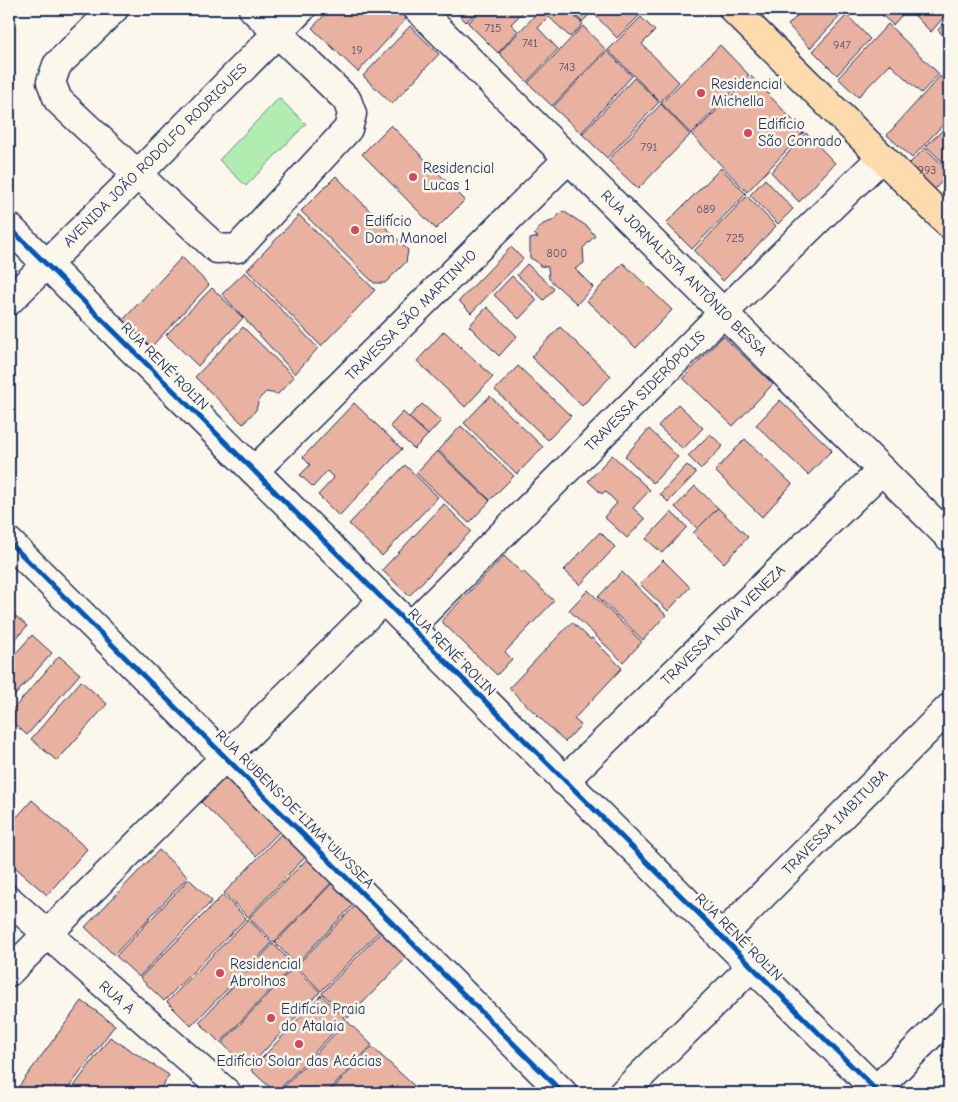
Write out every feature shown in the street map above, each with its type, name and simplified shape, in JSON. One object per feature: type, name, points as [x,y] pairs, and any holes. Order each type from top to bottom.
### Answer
[{"type":"main road","points":[[733,9],[882,157],[946,214]]},
{"type":"street","points":[[114,9],[57,65],[51,82],[58,100],[218,249],[238,248],[348,129],[352,114],[347,100],[253,9]]},
{"type":"street","name":"AVENIDA JOÃO RODOLFO RODRIGUES","points":[[9,301],[301,9]]},
{"type":"street","name":"RUA JORNALISTA ANTÔNIO BESSA","points":[[418,9],[949,537]]},
{"type":"street","name":"TRAVESSA SIDERÓPOLIS","points":[[410,627],[723,313],[882,157]]},
{"type":"street","name":"TRAVESSA SÃO MARTINHO","points":[[254,472],[568,158]]},
{"type":"street","name":"RUA RENÉ ROLIN","points":[[9,227],[877,1092]]},
{"type":"street","name":"TRAVESSA NOVA VENEZA","points":[[564,780],[882,470]]},
{"type":"street","name":"RUA RUBENS DE LIMA ULYSSEA","points":[[9,542],[563,1093]]},
{"type":"street","points":[[9,972],[383,600]]},
{"type":"street","name":"TRAVESSA IMBITUBA","points":[[721,937],[949,708]]},
{"type":"street","name":"RUA A","points":[[9,900],[46,935],[227,1093]]},
{"type":"street","points":[[623,1093],[751,966]]},
{"type":"street","points":[[877,1092],[949,1016]]},
{"type":"green space","points":[[279,98],[306,124],[246,186],[219,160]]},
{"type":"building","points":[[330,9],[396,9],[406,19],[358,72],[312,28]]},
{"type":"building","points":[[453,9],[480,9],[466,22]]},
{"type":"building","points":[[482,9],[526,9],[511,24],[518,31],[498,53],[468,23]]},
{"type":"building","points":[[541,9],[566,9],[583,24],[570,37],[549,17],[538,28],[558,49],[527,82],[499,53]]},
{"type":"building","points":[[569,9],[595,9],[582,22]]},
{"type":"building","points":[[598,9],[646,9],[617,38],[593,13]]},
{"type":"building","points":[[804,9],[847,9],[810,48],[788,25]]},
{"type":"building","points":[[875,9],[907,9],[893,25]]},
{"type":"building","points":[[910,9],[949,9],[949,11],[931,32]]},
{"type":"building","points":[[847,15],[870,39],[837,75],[813,51]]},
{"type":"building","points":[[641,17],[655,31],[642,44],[679,82],[660,102],[608,50]]},
{"type":"building","points":[[949,17],[949,42],[938,30]]},
{"type":"building","points":[[888,24],[939,74],[921,93],[890,64],[858,97],[838,78]]},
{"type":"building","points":[[410,26],[439,54],[392,104],[363,76]]},
{"type":"building","points":[[583,26],[606,50],[552,106],[528,83]]},
{"type":"building","name":"Residencial Michella","points":[[720,45],[749,75],[691,134],[661,103]]},
{"type":"building","points":[[607,51],[632,76],[581,133],[553,107]]},
{"type":"building","name":"Edifício São Conrado","points":[[751,76],[804,132],[747,192],[692,135]]},
{"type":"building","points":[[940,76],[949,86],[949,118],[912,158],[887,135]]},
{"type":"building","points":[[634,78],[659,102],[607,158],[582,134]]},
{"type":"building","points":[[661,104],[690,135],[638,189],[608,160]]},
{"type":"building","name":"Residencial Lucas 1","points":[[391,125],[465,200],[436,229],[362,154]]},
{"type":"building","points":[[947,126],[949,128],[949,168],[926,146]]},
{"type":"building","points":[[806,133],[835,163],[799,202],[771,172]]},
{"type":"building","points":[[925,148],[949,171],[949,174],[930,194],[904,169]]},
{"type":"building","points":[[721,168],[746,194],[692,249],[666,223]]},
{"type":"building","name":"Edifício Dom Manoel","points":[[336,176],[408,250],[406,262],[385,283],[374,283],[301,211]]},
{"type":"building","points":[[765,179],[793,209],[778,224],[750,195]]},
{"type":"building","points":[[747,196],[776,226],[723,281],[694,251]]},
{"type":"building","points":[[563,211],[588,227],[595,236],[583,248],[584,263],[575,269],[593,287],[577,304],[549,279],[548,267],[540,266],[530,258],[530,239],[538,237],[534,234],[543,224],[552,221]]},
{"type":"building","points":[[299,215],[375,290],[321,346],[247,270]]},
{"type":"building","points":[[511,247],[523,259],[471,313],[459,301]]},
{"type":"building","points":[[182,257],[209,285],[151,347],[123,320]]},
{"type":"building","points":[[623,263],[672,310],[636,348],[587,301]]},
{"type":"building","points":[[527,264],[554,289],[544,300],[517,275]]},
{"type":"building","points":[[245,272],[318,348],[295,374],[222,294]]},
{"type":"building","points":[[512,276],[537,300],[519,319],[494,295]]},
{"type":"building","points":[[212,288],[243,318],[198,366],[166,335]]},
{"type":"building","points":[[487,307],[517,336],[499,356],[469,326]]},
{"type":"building","points":[[243,327],[294,377],[278,394],[266,392],[259,399],[256,410],[243,424],[195,377]]},
{"type":"building","points":[[560,327],[611,376],[582,406],[531,357]]},
{"type":"building","points":[[444,331],[493,377],[465,407],[417,361]]},
{"type":"building","points":[[723,336],[773,384],[733,426],[683,378]]},
{"type":"building","points":[[518,366],[571,416],[548,440],[495,390]]},
{"type":"building","points":[[490,396],[543,447],[517,474],[464,423]]},
{"type":"building","points":[[780,400],[832,450],[808,475],[756,425]]},
{"type":"building","points":[[354,403],[402,449],[339,516],[318,495],[334,478],[327,471],[313,487],[300,475],[310,465],[303,457]]},
{"type":"building","points":[[422,404],[441,421],[428,435],[409,417]]},
{"type":"building","points":[[678,404],[703,428],[683,449],[658,426]]},
{"type":"building","points":[[403,412],[428,435],[414,449],[390,426]]},
{"type":"building","points":[[461,426],[514,476],[490,500],[438,450]]},
{"type":"building","points":[[649,429],[678,457],[653,483],[625,456]]},
{"type":"building","points":[[710,434],[723,446],[701,469],[688,456]]},
{"type":"building","points":[[745,439],[792,484],[762,517],[715,471]]},
{"type":"building","points":[[437,451],[490,501],[469,523],[416,473]]},
{"type":"building","points":[[612,455],[650,490],[633,508],[645,519],[627,538],[604,517],[617,503],[605,491],[602,494],[588,481]]},
{"type":"building","points":[[405,465],[438,497],[382,556],[349,524]]},
{"type":"building","points":[[687,465],[696,473],[668,502],[660,494]]},
{"type":"building","points":[[695,486],[718,508],[698,529],[675,507]]},
{"type":"building","points":[[444,504],[471,531],[409,596],[382,570]]},
{"type":"building","points":[[718,508],[748,537],[724,563],[693,533]]},
{"type":"building","points":[[671,512],[687,527],[662,553],[646,539]]},
{"type":"building","points":[[600,532],[615,547],[580,585],[564,570]]},
{"type":"building","points":[[504,556],[522,573],[523,571],[554,601],[505,652],[512,659],[497,675],[441,621]]},
{"type":"building","points":[[663,560],[690,587],[668,611],[640,584]]},
{"type":"building","points":[[622,572],[666,615],[643,640],[598,597]]},
{"type":"building","points":[[588,590],[642,642],[623,662],[569,610]]},
{"type":"building","points":[[9,610],[27,626],[9,647]]},
{"type":"building","points":[[572,622],[590,639],[592,638],[622,668],[574,719],[581,725],[565,742],[509,688]]},
{"type":"building","points":[[32,635],[52,653],[9,702],[9,661]]},
{"type":"building","points":[[59,656],[80,674],[27,735],[9,719],[9,714]]},
{"type":"building","points":[[81,681],[107,704],[57,761],[31,739]]},
{"type":"building","points":[[229,773],[284,827],[256,856],[201,802]]},
{"type":"building","points":[[32,800],[87,849],[47,895],[9,862],[9,826]]},
{"type":"building","points":[[285,830],[309,853],[248,917],[224,893]]},
{"type":"building","points":[[159,850],[188,877],[114,955],[85,927]]},
{"type":"building","points":[[311,855],[335,879],[274,942],[249,918]]},
{"type":"building","points":[[189,879],[212,901],[139,977],[116,956]]},
{"type":"building","points":[[335,880],[357,901],[296,964],[275,943]]},
{"type":"building","points":[[223,895],[246,918],[164,1001],[140,978]]},
{"type":"building","points":[[358,903],[383,927],[321,991],[296,966]]},
{"type":"building","name":"Residencial Abrolhos","points":[[248,919],[272,943],[191,1026],[167,1002]]},
{"type":"building","points":[[384,929],[410,954],[348,1018],[322,993]]},
{"type":"building","points":[[273,944],[294,965],[220,1043],[199,1022]]},
{"type":"building","name":"Edifício Praia do Atalaia","points":[[294,967],[320,992],[248,1068],[222,1043]]},
{"type":"building","name":"Edifício Solar das Acácias","points":[[321,995],[346,1019],[276,1093],[251,1070]]},
{"type":"building","points":[[82,1001],[115,1025],[65,1093],[14,1093]]},
{"type":"building","points":[[347,1021],[372,1045],[327,1093],[279,1092]]},
{"type":"building","points":[[110,1037],[169,1075],[158,1093],[69,1093]]},
{"type":"building","points":[[372,1047],[422,1093],[329,1093]]},
{"type":"cycle path","points":[[9,227],[879,1093]]},
{"type":"cycle path","points":[[9,542],[563,1093]]},
{"type":"place","name":"Residencial Michella","points":[[701,93]]},
{"type":"place","name":"Edifício São Conrado","points":[[748,133]]},
{"type":"place","name":"Residencial Lucas 1","points":[[413,177]]},
{"type":"place","name":"Edifício Dom Manoel","points":[[355,230]]},
{"type":"place","name":"Residencial Abrolhos","points":[[220,973]]},
{"type":"place","name":"Edifício Praia do Atalaia","points":[[271,1018]]},
{"type":"place","name":"Edifício Solar das Acácias","points":[[299,1044]]}]
